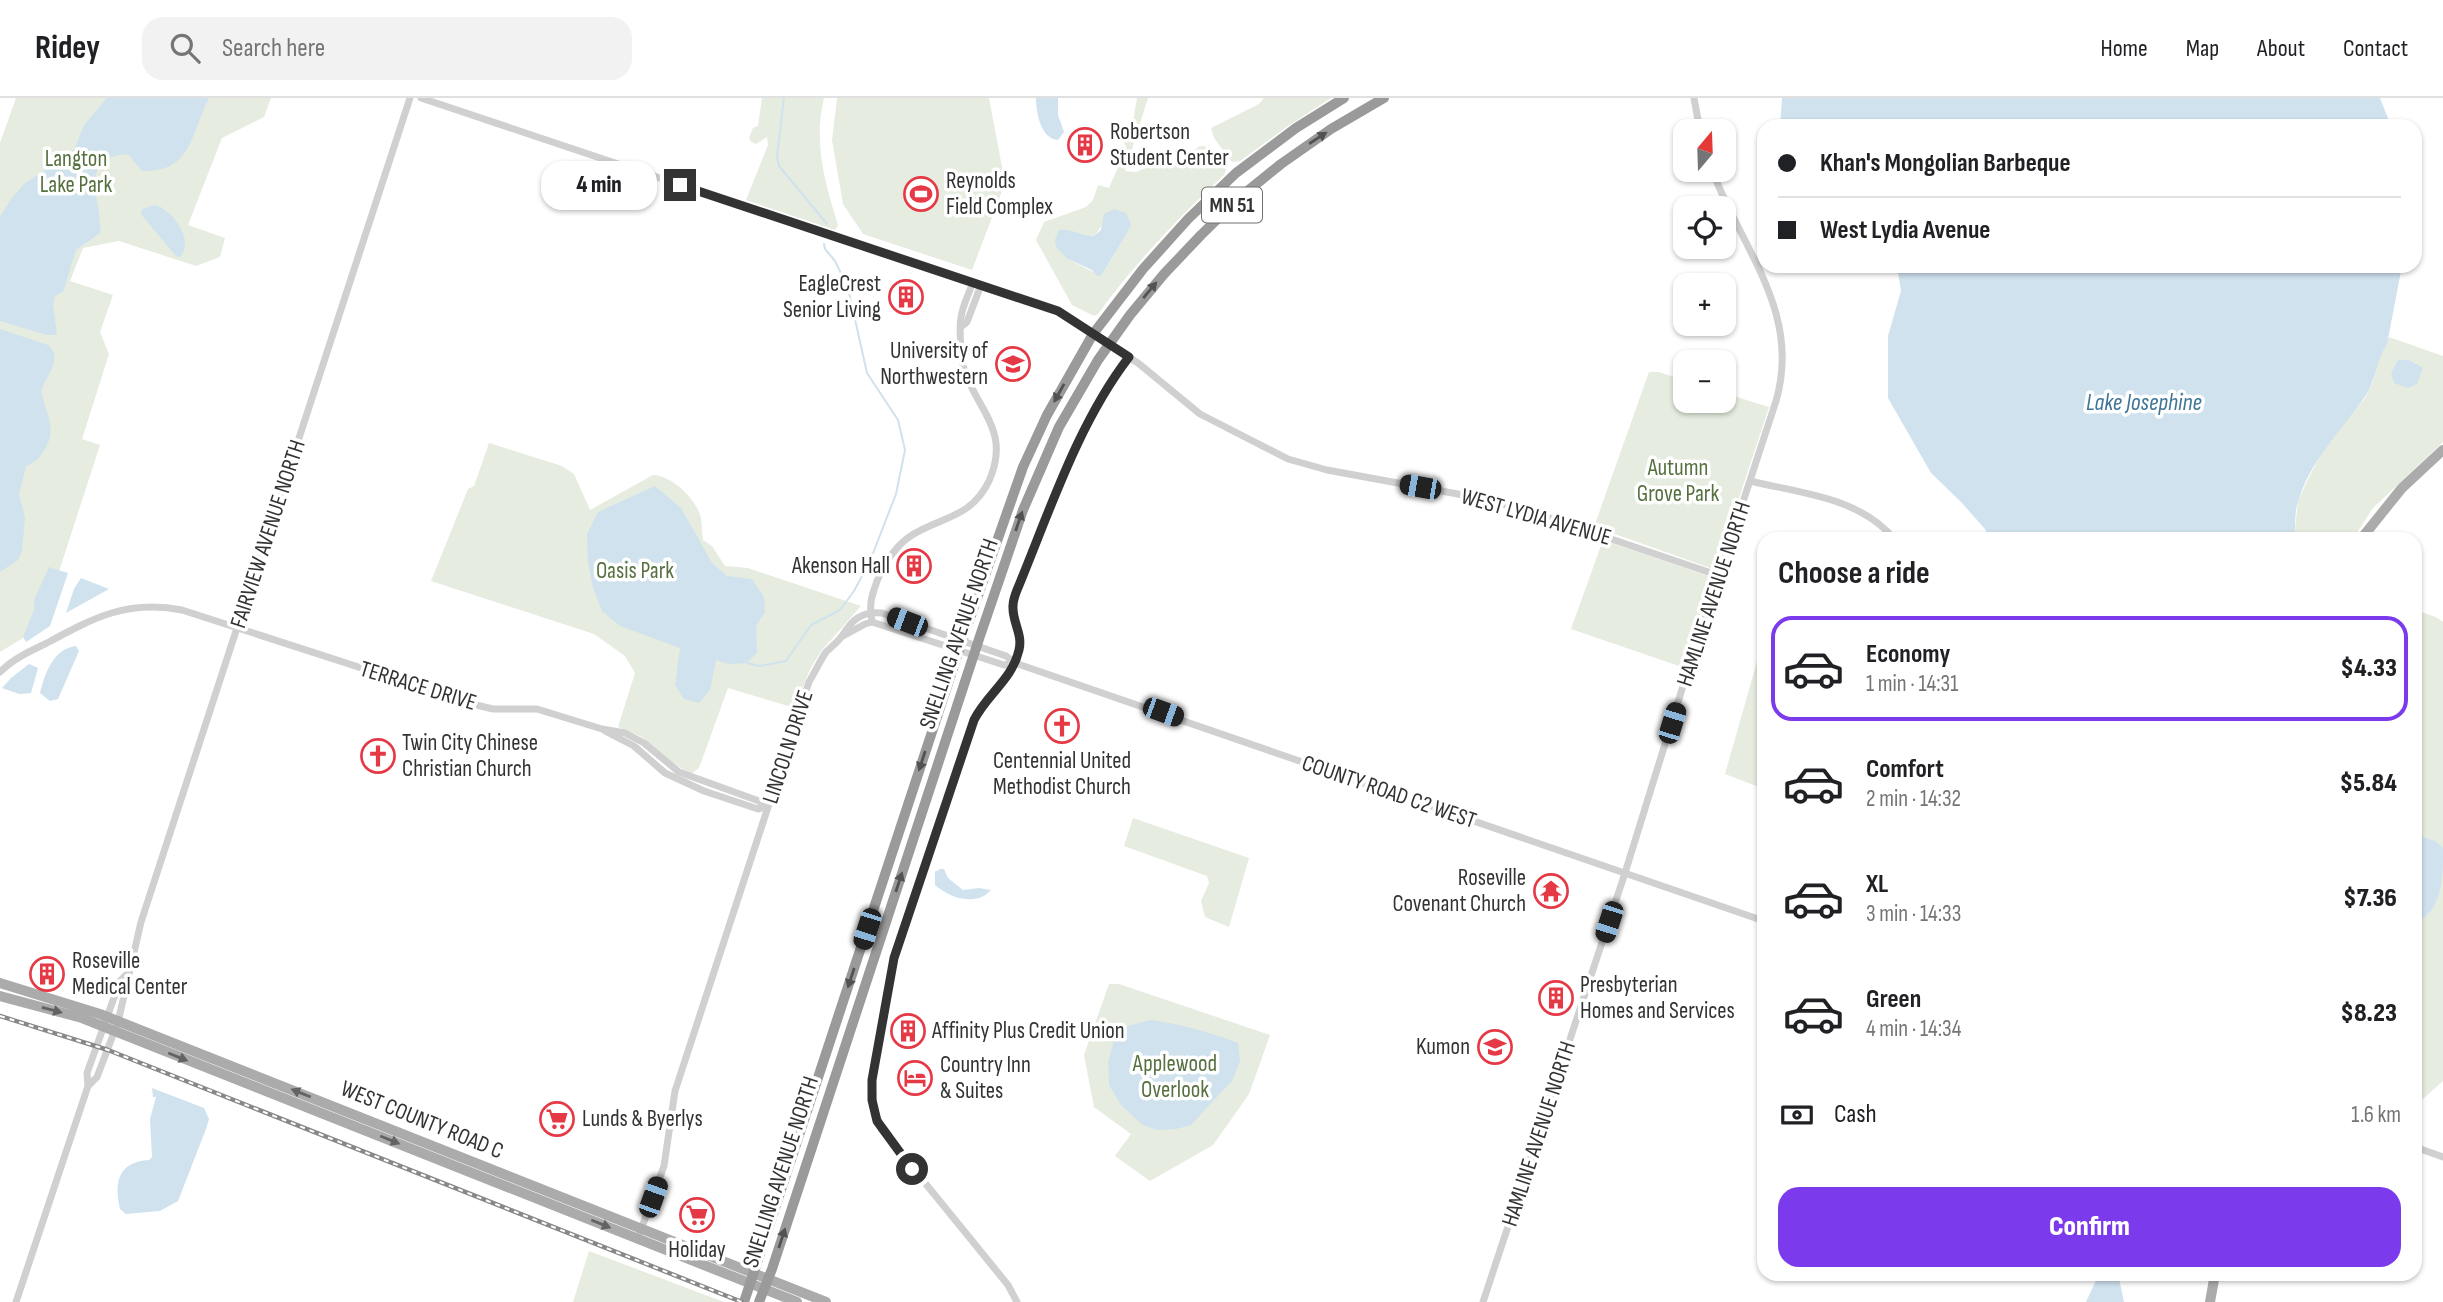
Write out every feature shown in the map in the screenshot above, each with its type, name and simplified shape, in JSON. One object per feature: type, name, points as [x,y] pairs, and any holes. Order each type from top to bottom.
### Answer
[{"type":"highway","name":"SNELLING AVENUE NORTH","points":[[744,1302],[960,645],[1023,467],[1060,389],[1093,334],[1143,269],[1211,195],[1268,148],[1344,98]]},
{"type":"highway","name":"SNELLING AVENUE NORTH","points":[[759,1302],[975,650],[1023,510],[1047,450],[1108,344],[1164,274],[1238,198],[1311,143],[1384,98]]},
{"type":"main road","points":[[2367,532],[2402,488],[2443,450]]},
{"type":"main road","name":"WEST COUNTY ROAD C","points":[[0,983],[105,1022],[638,1238],[826,1302]]},
{"type":"main road","name":"WEST COUNTY ROAD C","points":[[0,996],[105,1022]]},
{"type":"main road","name":"WEST COUNTY ROAD C","points":[[117,1027],[258,1075],[642,1228],[752,1278]]},
{"type":"main road","points":[[2210,1302],[2214,1281]]},
{"type":"main road","name":"WEST COUNTY ROAD C","points":[[767,1284],[797,1302]]},
{"type":"street","name":"FAIRVIEW AVENUE NORTH","points":[[88,1086],[97,1077],[117,1027],[129,984],[129,972],[141,922],[410,98]]},
{"type":"street","points":[[421,98],[1058,311],[1093,334]]},
{"type":"street","points":[[1694,98],[1698,119]]},
{"type":"street","name":"HAMLINE AVENUE NORTH","points":[[1718,182],[1757,264]]},
{"type":"street","name":"HAMLINE AVENUE NORTH","points":[[1483,1302],[1625,873],[1780,386],[1783,362],[1782,330],[1761,273]]},
{"type":"street","points":[[841,637],[872,622],[869,601],[883,567],[894,550],[911,536],[955,517],[969,507],[985,488],[993,468],[996,447],[993,429],[963,364],[960,320],[977,284]]},
{"type":"street","name":"WEST LYDIA AVENUE","points":[[1093,334],[1129,357],[1200,414],[1272,452],[1327,470],[1474,497],[1526,510],[1720,576]]},
{"type":"street","points":[[1017,1302],[1008,1285],[901,1156],[877,1121],[871,1085],[894,958],[974,720],[980,706],[1010,674],[1015,663],[1020,642],[1013,605],[1017,590],[1088,423],[1109,385],[1129,357]]},
{"type":"street","points":[[1750,481],[1844,504],[1868,516],[1886,532]]},
{"type":"street","name":"TERRACE DRIVE","points":[[0,672],[21,657],[110,612],[127,608],[166,606],[476,705],[493,709],[537,709],[632,736],[679,772],[766,807],[758,809],[665,774],[629,743],[602,729]]},
{"type":"street","name":"LINCOLN DRIVE","points":[[638,1238],[664,1166],[676,1091],[810,682],[825,653],[852,621],[870,612]]},
{"type":"street","name":"COUNTY ROAD C2 WEST","points":[[870,612],[882,613],[960,645]]},
{"type":"street","name":"COUNTY ROAD C2 WEST","points":[[872,622],[960,645],[1004,665],[1015,663],[1757,919]]},
{"type":"street","name":"FAIRVIEW AVENUE NORTH","points":[[16,1302],[88,1086],[87,1073],[120,982],[129,972]]},
{"type":"street","points":[[2422,1150],[2443,1157]]},
{"type":"green space","name":"Langton Lake Park","points":[[16,98],[271,98],[264,117],[222,138],[188,225],[225,238],[220,257],[196,266],[119,241],[83,248],[70,281],[113,295],[100,332],[109,354],[82,439],[100,445],[41,627],[0,652],[0,143]]},
{"type":"green space","points":[[762,98],[824,98],[820,146],[825,178],[838,225],[835,230],[746,200],[768,145],[767,137],[756,144],[749,138],[753,128],[758,126]]},
{"type":"green space","name":"Reynolds Field Complex","points":[[837,98],[989,98],[1005,183],[972,270],[863,234],[843,204],[832,140]]},
{"type":"green space","points":[[1137,98],[1148,98],[1125,171],[1136,172],[1164,160],[1180,160],[1200,146],[1209,147],[1215,153],[1214,160],[1219,159],[1226,170],[1158,242],[1094,316],[1072,305],[1036,240],[1044,222],[1086,207],[1093,200],[1098,185],[1109,188],[1119,165],[1115,162],[1126,146],[1123,142],[1132,127]],"holes":[[[1103,224],[1130,228],[1101,276],[1068,259],[1066,229],[1083,236],[1095,235]]]},
{"type":"green space","points":[[1264,98],[1331,98],[1240,161],[1232,162],[1214,138],[1211,128],[1259,104]]},
{"type":"green space","points":[[2389,337],[2443,356],[2443,442],[2373,508],[2358,532],[2295,532],[2298,501],[2310,475],[2327,444],[2365,398],[2373,382],[2380,355]]},
{"type":"green space","name":"Autumn Grove Park","points":[[1649,372],[1673,377],[1673,413],[1736,413],[1736,397],[1769,407],[1716,568],[1598,528],[1595,524]]},
{"type":"green space","name":"Oasis Park","points":[[489,443],[562,466],[574,474],[590,510],[653,475],[668,479],[694,503],[701,518],[703,540],[712,546],[725,566],[748,568],[861,606],[822,650],[810,669],[795,708],[728,688],[699,768],[691,774],[670,761],[642,737],[618,727],[635,673],[625,656],[594,634],[431,581],[468,489],[474,486]]},
{"type":"green space","points":[[1603,540],[1708,576],[1711,581],[1685,663],[1679,666],[1571,629]]},
{"type":"green space","points":[[2422,612],[2443,622],[2443,1081],[2422,1100]]},
{"type":"green space","points":[[1757,662],[1757,786],[1725,774]]},
{"type":"green space","points":[[1133,818],[1249,858],[1229,927],[1205,917],[1201,901],[1209,883],[1207,876],[1124,846]]},
{"type":"green space","name":"Applewood Overlook","points":[[1109,984],[1119,984],[1270,1035],[1249,1094],[1213,1145],[1150,1181],[1115,1156],[1131,1134],[1094,1107],[1084,1055]]},
{"type":"green space","points":[[589,1251],[724,1302],[573,1302]]},
{"type":"water","points":[[107,98],[209,98],[188,148],[171,165],[158,170],[142,171],[128,154],[112,157],[102,163],[95,183],[100,233],[76,250],[63,292],[55,296],[53,304],[57,335],[47,335],[0,321],[0,217],[25,183],[69,155],[75,148],[84,125]]},
{"type":"water","points":[[1036,98],[1058,98],[1058,115],[1064,132],[1058,140],[1052,139],[1044,130],[1038,118]]},
{"type":"water","points":[[1782,98],[2380,98],[2388,119],[1780,119]]},
{"type":"water","points":[[155,205],[169,213],[180,227],[185,243],[180,257],[176,256],[141,214],[142,209]]},
{"type":"water","points":[[1114,209],[1126,213],[1131,224],[1101,276],[1068,259],[1056,247],[1055,240],[1059,230],[1095,235],[1101,230],[1104,214]]},
{"type":"water","name":"Lake Josephine","points":[[1898,273],[2401,273],[2387,344],[2371,385],[2310,473],[2297,506],[2295,532],[1986,532],[1931,473],[1888,398],[1888,336],[1901,291]]},
{"type":"water","points":[[0,329],[48,345],[54,361],[41,391],[49,419],[49,440],[38,458],[26,466],[19,495],[25,517],[22,551],[18,560],[0,572]]},
{"type":"water","points":[[2398,360],[2409,360],[2423,368],[2417,384],[2408,388],[2394,383],[2391,373]]},
{"type":"water","points":[[655,486],[681,508],[712,563],[727,576],[752,579],[764,597],[765,612],[756,626],[757,652],[747,663],[729,664],[716,660],[710,690],[699,703],[684,699],[675,685],[680,648],[620,626],[602,611],[593,588],[588,563],[587,534],[598,512]]},
{"type":"water","points":[[49,567],[68,573],[50,626],[26,642],[23,637],[34,610],[34,600]]},
{"type":"water","points":[[81,578],[109,589],[66,613],[74,589]]},
{"type":"water","points":[[76,646],[79,651],[58,699],[50,701],[40,693],[51,663],[61,652]]},
{"type":"water","points":[[29,664],[38,668],[31,693],[19,694],[2,688],[11,678]]},
{"type":"water","points":[[2422,836],[2435,841],[2443,848],[2440,889],[2427,915],[2422,919]]},
{"type":"water","points":[[944,869],[948,878],[963,890],[991,890],[978,898],[955,897],[935,885],[935,872]]},
{"type":"water","points":[[1150,1020],[1195,1029],[1238,1043],[1240,1061],[1232,1081],[1191,1125],[1157,1130],[1143,1125],[1122,1106],[1109,1085],[1108,1062],[1114,1041],[1128,1026]]},
{"type":"water","points":[[152,1088],[204,1108],[209,1119],[178,1201],[160,1211],[126,1214],[120,1209],[118,1182],[125,1169],[152,1157],[150,1119],[156,1097],[153,1097]]},
{"type":"water","points":[[2096,1281],[2120,1281],[2124,1302],[2086,1302]]},
{"type":"waterway","points":[[784,98],[777,156],[779,166],[827,224]]},
{"type":"waterway","points":[[747,663],[759,666],[786,661],[811,625],[840,610],[870,561],[896,494],[905,450],[898,420],[867,373],[848,288],[824,244]]},
{"type":"railway","points":[[0,1016],[108,1050],[742,1302]]},
{"type":"place","name":"Robertson Student Center","points":[[1085,145]]},
{"type":"place","name":"Reynolds Field Complex","points":[[921,194]]},
{"type":"place","name":"EagleCrest Senior Living","points":[[906,297]]},
{"type":"place","name":"University of Northwestern","points":[[1013,364]]},
{"type":"place","name":"Akenson Hall","points":[[914,566]]},
{"type":"place","name":"Centennial United Methodist Church","points":[[1062,726]]},
{"type":"place","name":"Twin City Chinese Christian Church","points":[[378,756]]},
{"type":"place","name":"Roseville Covenant Church","points":[[1551,891]]},
{"type":"place","name":"Roseville Medical Center","points":[[47,974]]},
{"type":"place","name":"Presbyterian Homes and Services","points":[[1556,998]]},
{"type":"place","name":"Affinity Plus Credit Union","points":[[908,1031]]},
{"type":"place","name":"Kumon","points":[[1495,1047]]},
{"type":"place","name":"Country Inn & Suites","points":[[915,1078]]},
{"type":"place","name":"Lunds & Byerlys","points":[[557,1119]]},
{"type":"place","name":"Holiday","points":[[697,1215]]},
{"type":"route","points":[[680,185],[1058,311],[1129,357],[1109,385],[1088,423],[1017,590],[1013,605],[1020,642],[1015,663],[1004,682],[980,706],[974,720],[894,958],[871,1090],[877,1121],[912,1169]]}]
